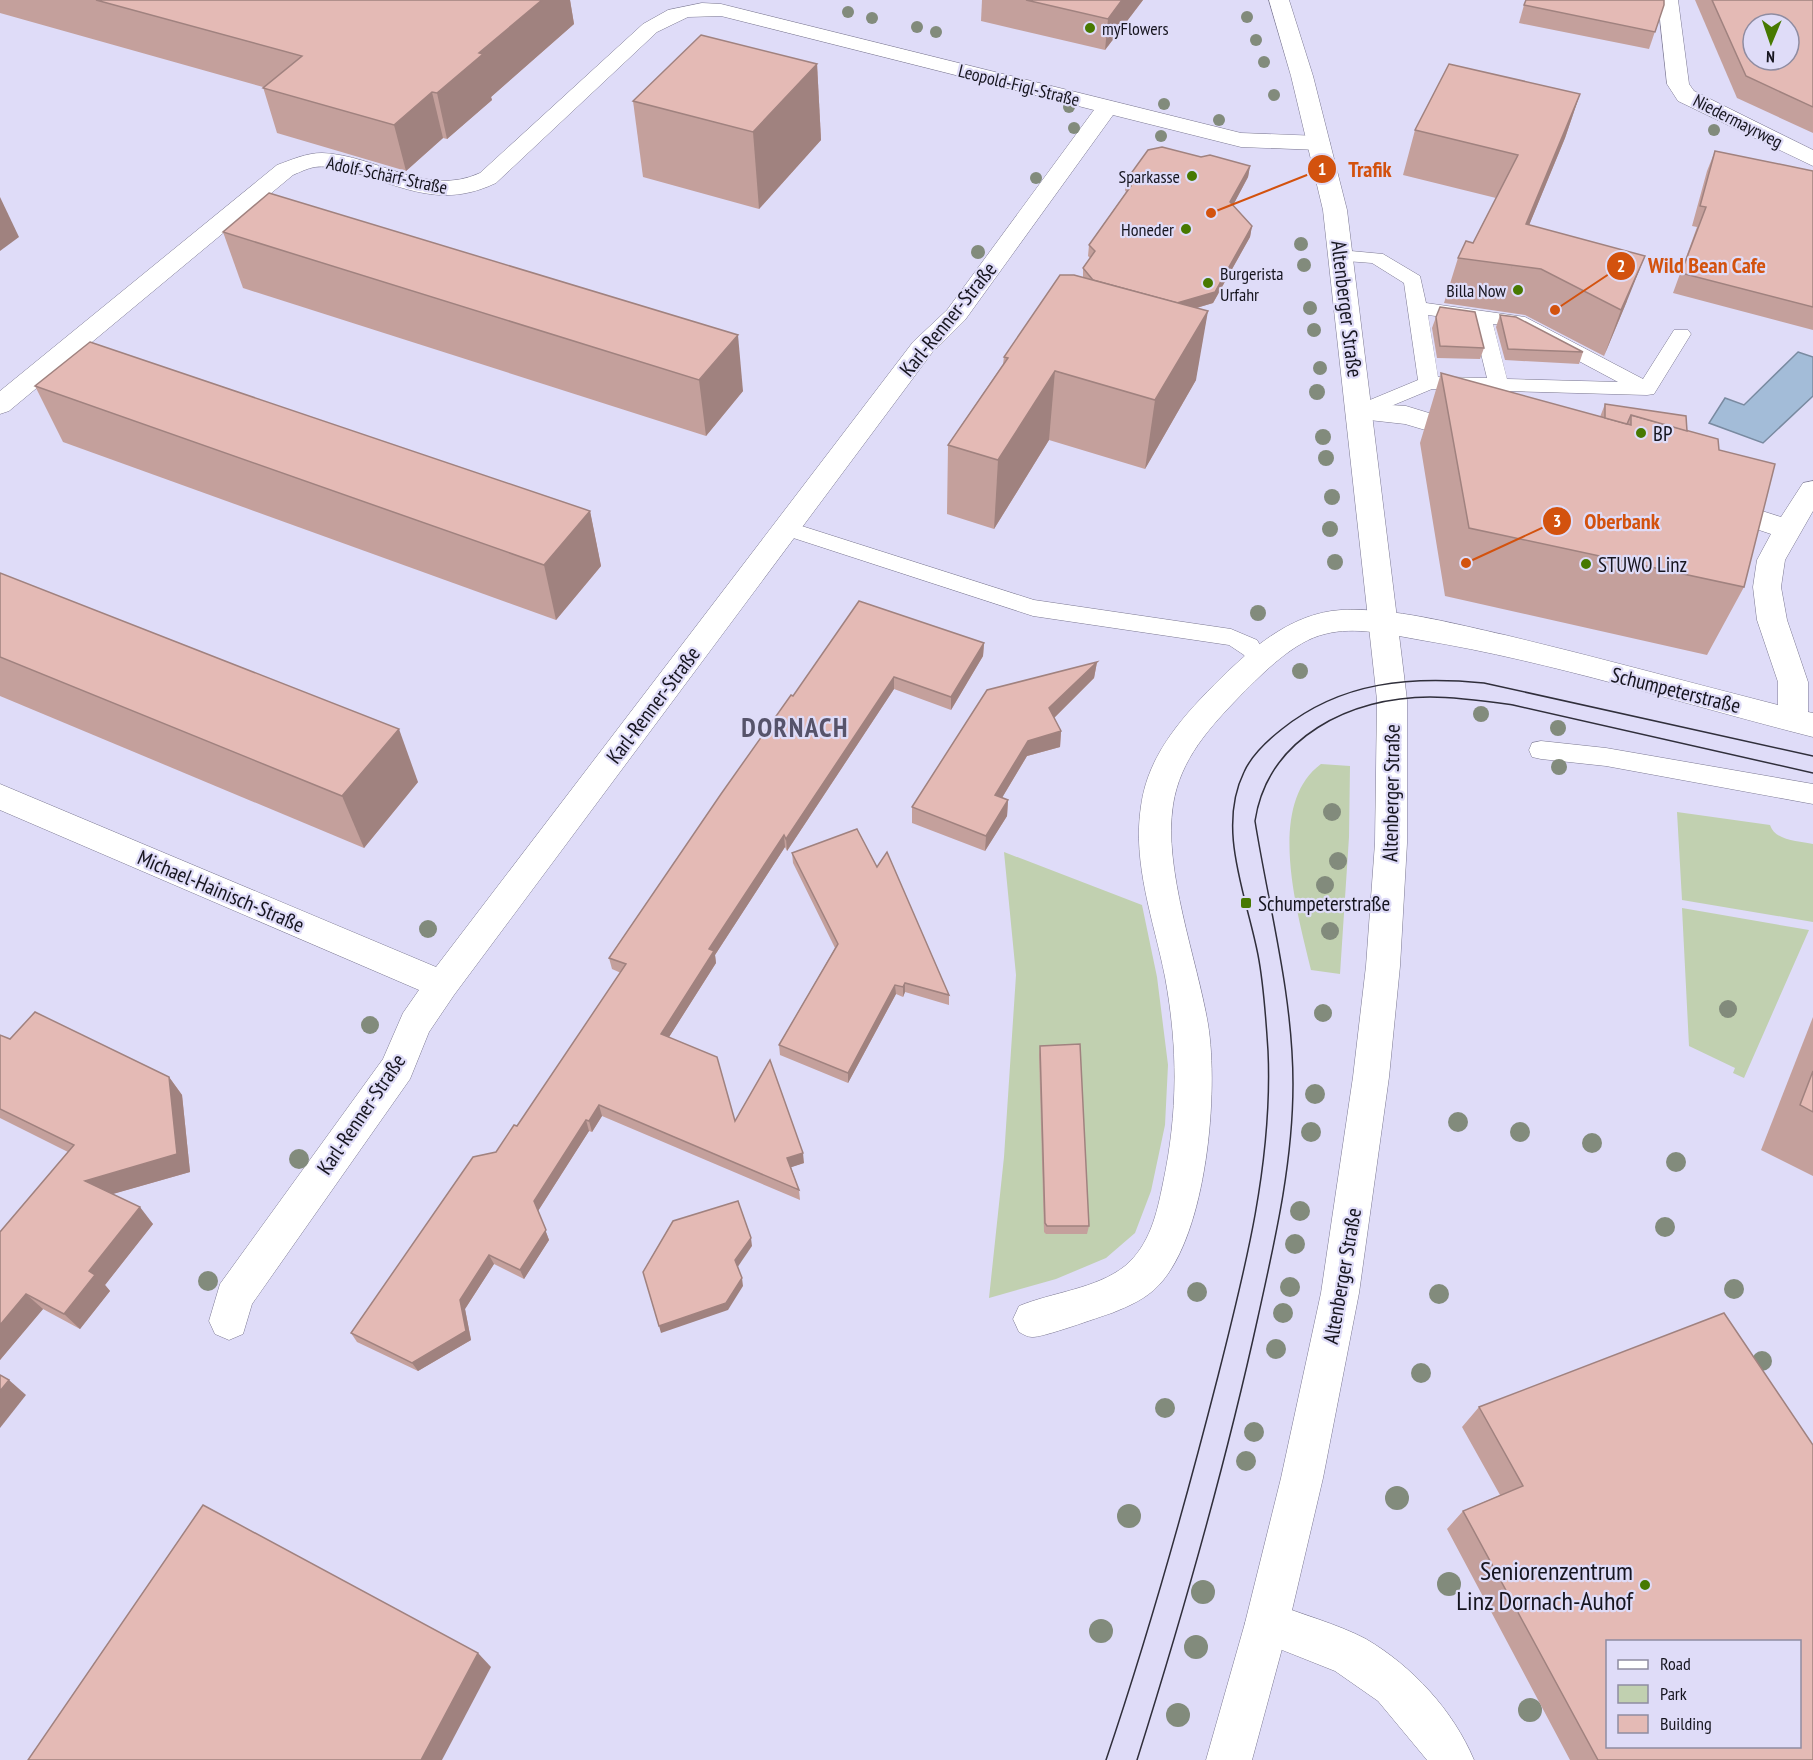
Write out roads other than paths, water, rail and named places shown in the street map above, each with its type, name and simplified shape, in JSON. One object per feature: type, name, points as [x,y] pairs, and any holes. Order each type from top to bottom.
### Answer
[{"type":"street","name":"Altenberger Straße","points":[[1229,1760],[1267,1623],[1323,1383],[1340,1293],[1368,1107],[1383,966],[1390,843],[1392,700],[1385,624],[1335,210],[1302,76],[1278,0]]},
{"type":"street","name":"Niedermayrweg","points":[[1668,0],[1678,84],[1686,96],[1813,159]]},
{"type":"street","name":"Adolf-Schärf-Straße","points":[[0,405],[285,170],[319,160],[336,161],[432,188],[450,190],[468,188],[488,178],[650,28],[664,18],[697,9],[721,10]]},
{"type":"street","name":"Leopold-Figl-Straße","points":[[721,10],[1241,140],[1319,143]]},
{"type":"street","name":"Karl-Renner-Straße","points":[[229,1321],[234,1297],[397,1068],[414,1024],[922,348],[956,315],[1107,107]]},
{"type":"street","points":[[1360,412],[1406,415],[1496,441]]},
{"type":"street","points":[[1803,722],[1767,598],[1771,560],[1787,529],[1813,490]]},
{"type":"street","points":[[1690,498],[1747,514],[1787,529]]},
{"type":"street","name":"Schumpeterstraße","points":[[1033,1319],[1105,1295],[1136,1281],[1160,1255],[1173,1221],[1193,1113],[1195,1069],[1187,1005],[1159,875],[1155,843],[1157,794],[1164,770],[1182,738],[1222,694],[1259,663],[1297,634],[1319,624],[1338,621],[1385,624],[1469,636],[1803,722]]},
{"type":"street","name":"Michael-Hainisch-Straße","points":[[0,796],[442,986]]},
{"type":"street","points":[[1267,1623],[1349,1654],[1394,1685],[1444,1745],[1451,1760]]},
{"type":"lane","points":[[1340,256],[1376,258],[1413,280],[1429,383]]},
{"type":"lane","points":[[1418,308],[1518,321],[1647,389]]},
{"type":"lane","points":[[1481,316],[1498,384]]},
{"type":"lane","points":[[1647,389],[1681,334]]},
{"type":"lane","points":[[1360,412],[1429,383],[1647,389]]},
{"type":"lane","points":[[786,528],[1033,608],[1231,637],[1241,640],[1256,652],[1259,663]]},
{"type":"lane","points":[[1542,750],[1606,757],[1813,794]]},
{"type":"water","points":[[1798,352],[1813,357],[1813,396],[1763,443],[1709,423],[1725,398],[1744,405]]},
{"type":"tram line","points":[[1106,1760],[1152,1617],[1205,1424],[1247,1256],[1261,1174],[1268,1092],[1266,1015],[1258,955],[1241,887],[1233,840],[1236,794],[1251,759],[1282,729],[1305,713],[1329,701],[1378,685],[1430,680],[1484,683],[1813,756]]},
{"type":"tram line","points":[[1137,1760],[1187,1595],[1232,1429],[1282,1201],[1292,1114],[1292,1051],[1285,985],[1255,821],[1263,792],[1277,766],[1295,745],[1318,728],[1343,714],[1400,699],[1430,697],[1461,698],[1513,705],[1813,773]]},
{"type":"place","name":"myFlowers","points":[[1090,28]]},
{"type":"place","name":"Sparkasse","points":[[1192,176]]},
{"type":"place","name":"Trafik","points":[[1211,213]]},
{"type":"place","name":"Honeder","points":[[1186,229]]},
{"type":"place","name":"Burgerista Urfahr","points":[[1208,283]]},
{"type":"place","name":"Billa Now","points":[[1518,290]]},
{"type":"place","name":"Wild Bean Cafe","points":[[1555,310]]},
{"type":"place","name":"BP","points":[[1641,433]]},
{"type":"place","name":"Oberbank","points":[[1466,563]]},
{"type":"place","name":"STUWO Linz","points":[[1586,564]]},
{"type":"place","name":"Schumpeterstraße","points":[[1246,903]]},
{"type":"place","name":"Seniorenzentrum Linz Dornach-Auhof","points":[[1645,1585]]},
{"type":"district","name":"DORNACH","points":[[795,727]]}]
